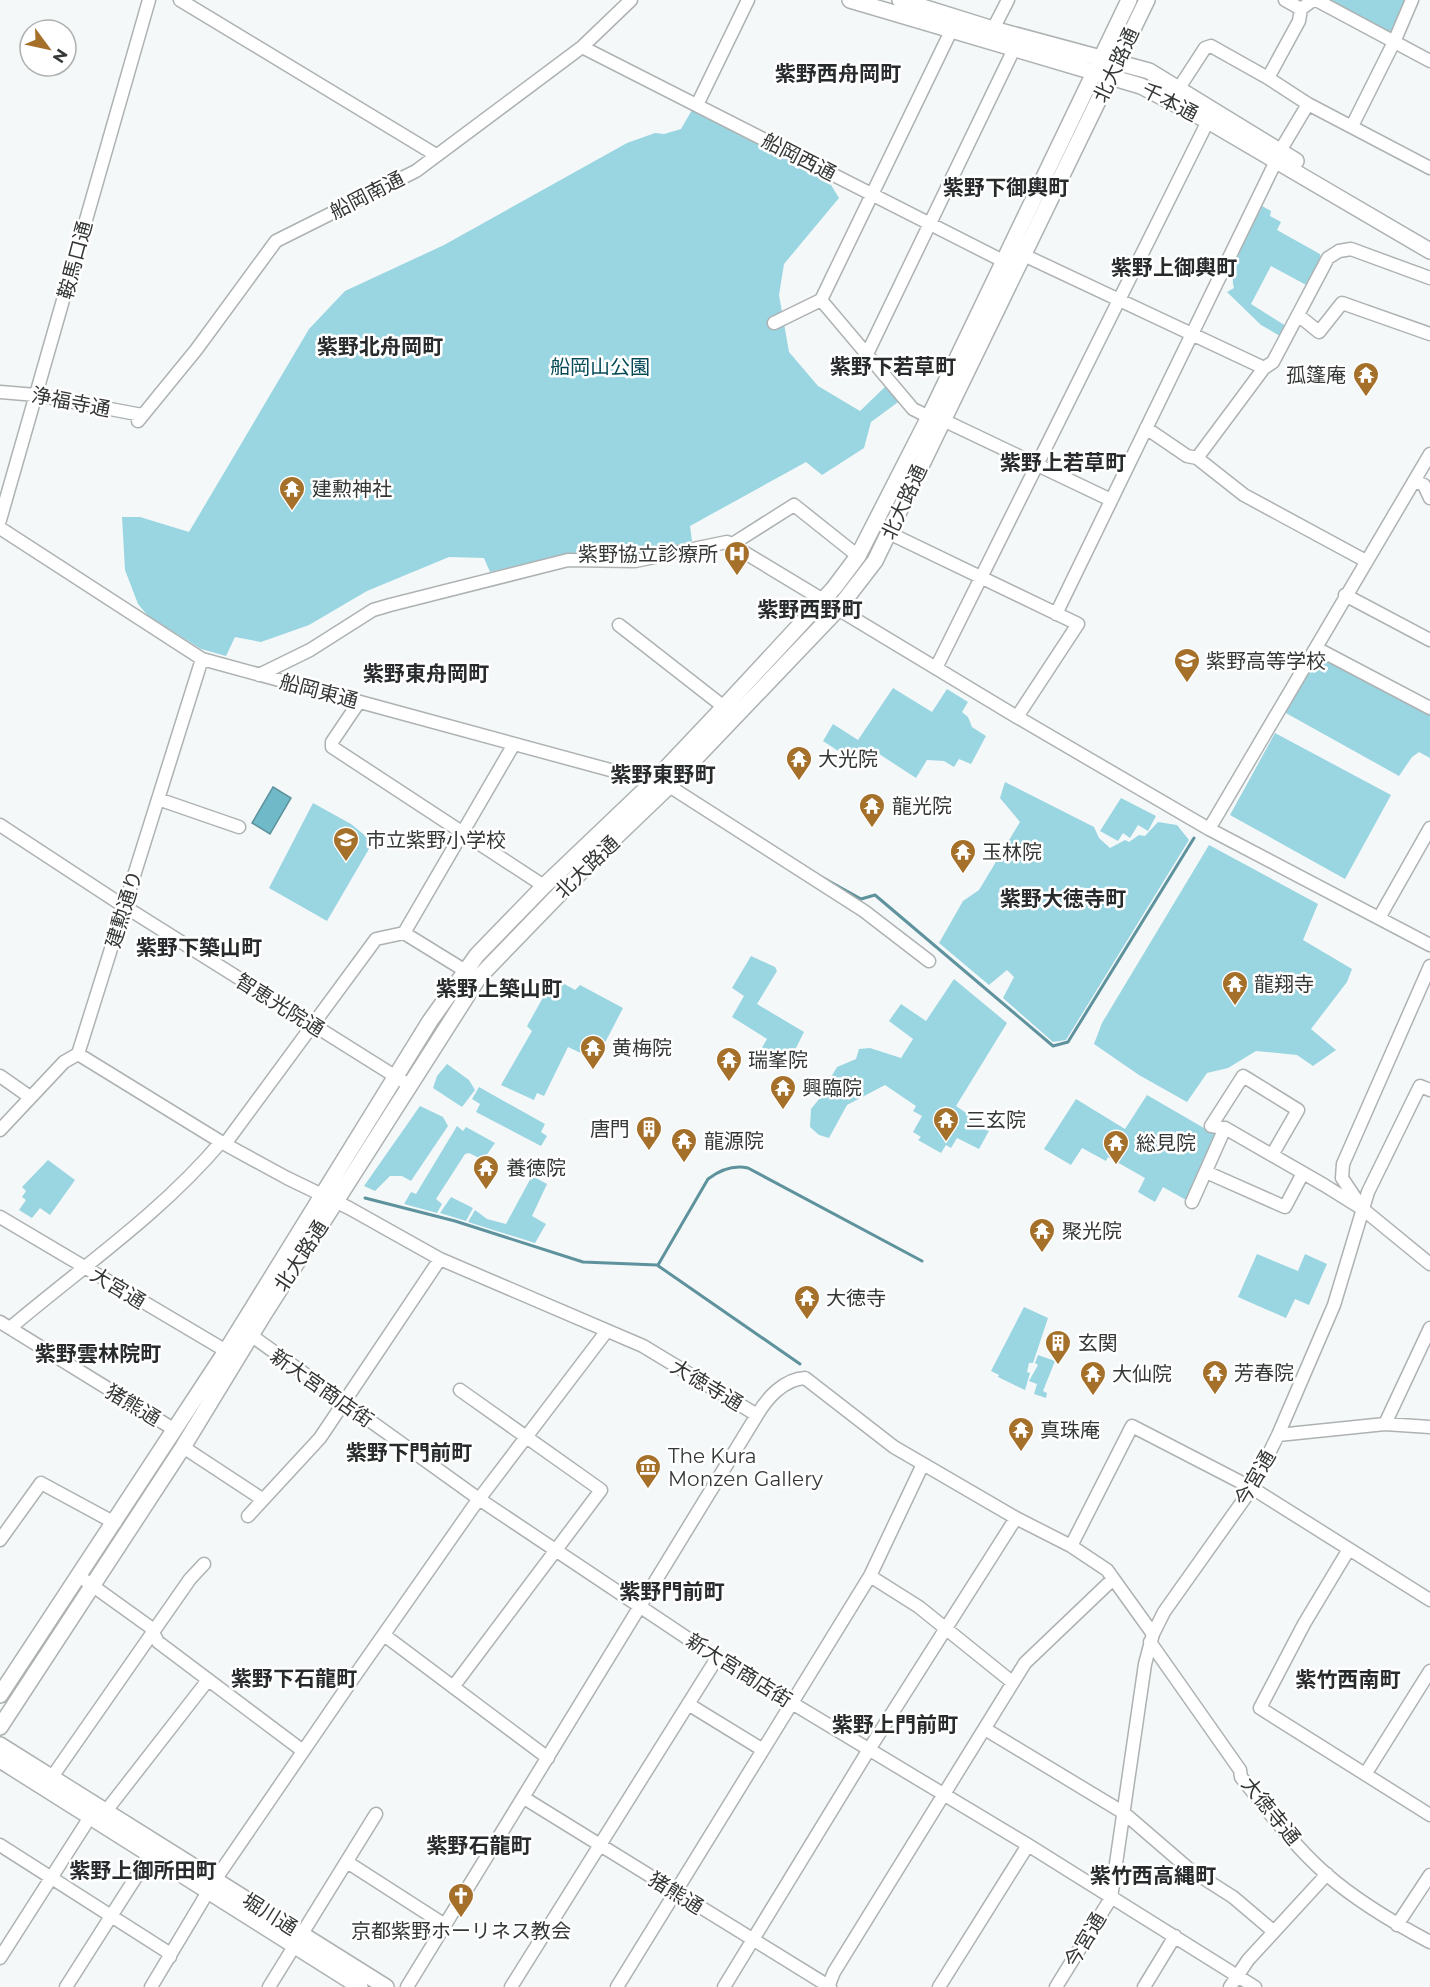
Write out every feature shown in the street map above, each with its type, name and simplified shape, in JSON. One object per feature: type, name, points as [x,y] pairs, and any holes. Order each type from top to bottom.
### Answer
[{"type":"main road","name":"千本通","points":[[850,0],[1141,86],[1278,156],[1430,239]]},
{"type":"main road","name":"千本通","points":[[900,0],[993,29],[1101,56],[1149,71],[1179,88],[1278,156],[1430,251]]},
{"type":"main road","name":"北大路通","points":[[403,1081],[478,977],[591,861],[669,786],[838,609],[870,567],[889,533],[936,418],[1012,258],[1101,56],[1129,0]]},
{"type":"main road","name":"北大路通","points":[[1012,258],[1112,76],[1147,0]]},
{"type":"main road","name":"北大路通","points":[[0,1727],[183,1447],[232,1354],[403,1081],[464,970],[544,886],[652,783],[824,600],[858,556],[936,418]]},
{"type":"main road","name":"北大路通","points":[[0,1695],[175,1430],[232,1354]]},
{"type":"main road","name":"堀川通","points":[[0,1745],[106,1811],[212,1886],[299,1940],[386,1987]]},
{"type":"main road","name":"堀川通","points":[[0,1760],[150,1855],[212,1886]]},
{"type":"main road","name":"堀川通","points":[[299,1940],[360,1987]]},
{"type":"street","name":"鞍馬口通","points":[[0,520],[149,0]]},
{"type":"street","points":[[180,0],[436,155]]},
{"type":"street","name":"船岡南通","points":[[140,418],[196,350],[276,241],[416,171],[582,47],[631,0]]},
{"type":"street","points":[[697,105],[748,0]]},
{"type":"street","points":[[993,29],[1008,0]]},
{"type":"street","points":[[1285,0],[1301,9]]},
{"type":"street","points":[[1268,78],[1299,21],[1301,9],[1314,0],[1430,61]]},
{"type":"street","points":[[1352,126],[1394,42],[1412,0]]},
{"type":"street","points":[[774,323],[821,300],[951,31]]},
{"type":"street","points":[[1179,88],[1208,46],[1268,78],[1308,104],[1430,168]]},
{"type":"street","name":"船岡西通","points":[[582,47],[930,224],[1120,299],[1264,368]]},
{"type":"street","points":[[867,354],[1014,49]]},
{"type":"street","points":[[1056,614],[1278,156],[1308,104]]},
{"type":"street","points":[[936,668],[1208,121]]},
{"type":"street","points":[[1197,458],[1264,368],[1273,362],[1328,258],[1339,251],[1351,249],[1430,278]]},
{"type":"street","points":[[821,300],[913,409],[1112,500]]},
{"type":"street","points":[[1298,315],[1319,332],[1342,303],[1430,334]]},
{"type":"street","name":"浄福寺通","points":[[0,392],[36,394],[140,418]]},
{"type":"street","points":[[1146,428],[1187,456],[1197,458],[1244,495],[1366,561]]},
{"type":"street","points":[[1209,829],[1345,595],[1430,455]]},
{"type":"street","points":[[1415,481],[1424,485],[1430,498]]},
{"type":"street","points":[[734,543],[794,505],[858,556]]},
{"type":"street","name":"船岡東通","points":[[0,528],[202,659],[669,786]]},
{"type":"street","points":[[889,533],[1078,624],[1017,717]]},
{"type":"street","points":[[260,675],[310,650],[373,610],[390,605],[568,560],[635,561],[727,542],[734,543],[1017,717],[1209,829],[1430,945]]},
{"type":"street","points":[[1345,595],[1429,637]]},
{"type":"street","points":[[619,625],[724,707]]},
{"type":"street","points":[[1316,648],[1430,708]]},
{"type":"street","name":"建勲通り","points":[[78,1054],[202,659]]},
{"type":"street","points":[[358,702],[332,742],[332,747],[544,886]]},
{"type":"street","points":[[404,933],[514,744]]},
{"type":"street","points":[[669,786],[864,911],[929,961]]},
{"type":"street","points":[[158,799],[239,827]]},
{"type":"street","name":"智恵光院通","points":[[0,825],[312,1026],[403,1081]]},
{"type":"street","points":[[1379,918],[1430,828]]},
{"type":"street","points":[[5,1325],[145,1221],[192,1177],[223,1143],[376,939],[404,933],[464,970]]},
{"type":"street","points":[[1364,1210],[1342,1179],[1343,1164],[1430,966]]},
{"type":"street","points":[[0,1130],[64,1062],[78,1054]]},
{"type":"street","name":"大徳寺通","points":[[78,1054],[223,1143],[440,1259],[643,1346],[757,1415],[768,1397],[798,1378],[805,1378],[894,1447],[1017,1518],[1071,1546],[1107,1570],[1240,1770],[1241,1777],[1301,1849],[1327,1874],[1398,1925],[1430,1942]]},
{"type":"street","points":[[0,1076],[30,1097]]},
{"type":"street","points":[[1272,1155],[1298,1110],[1243,1076],[1211,1126],[1225,1128],[1364,1210],[1430,1264]]},
{"type":"street","name":"今宮通","points":[[1056,1987],[1111,1898],[1151,1638],[1174,1597],[1252,1488],[1278,1435],[1334,1305],[1368,1192],[1420,1086],[1430,1090]]},
{"type":"street","points":[[1192,1202],[1225,1128]]},
{"type":"street","points":[[1206,1172],[1285,1207],[1303,1173]]},
{"type":"street","name":"大宮通","points":[[0,1216],[232,1354]]},
{"type":"street","points":[[248,1516],[262,1499],[295,1468],[344,1404],[440,1259]]},
{"type":"street","name":"猪熊通","points":[[5,1325],[175,1430]]},
{"type":"street","points":[[1385,1424],[1430,1328]]},
{"type":"street","name":"新大宮商店街","points":[[245,1332],[479,1499],[717,1658],[868,1751],[1028,1845],[1255,1987]]},
{"type":"street","points":[[152,1987],[212,1886],[303,1751],[479,1499],[606,1332]]},
{"type":"street","points":[[453,1688],[601,1490],[460,1390]]},
{"type":"street","points":[[407,1987],[757,1415]]},
{"type":"street","points":[[1278,1435],[1385,1424],[1430,1427]]},
{"type":"street","points":[[1071,1546],[1132,1426],[1252,1488],[1430,1600]]},
{"type":"street","points":[[183,1447],[262,1499]]},
{"type":"street","points":[[617,1987],[870,1576],[923,1464]]},
{"type":"street","points":[[0,1540],[41,1483],[115,1523]]},
{"type":"street","points":[[724,1987],[868,1751],[1017,1518]]},
{"type":"street","points":[[1349,1549],[1304,1624],[1260,1708],[1430,1815]]},
{"type":"street","points":[[52,1777],[153,1632],[204,1564]]},
{"type":"street","points":[[79,1576],[150,1627],[158,1642],[303,1751]]},
{"type":"street","points":[[870,1576],[920,1607],[1012,1682]]},
{"type":"street","points":[[828,1987],[834,1972],[1025,1663],[1113,1580]]},
{"type":"street","points":[[384,1635],[548,1758]]},
{"type":"street","points":[[511,1987],[717,1658]]},
{"type":"street","points":[[1366,1773],[1430,1671]]},
{"type":"street","points":[[0,1958],[90,1817],[106,1811],[208,1680]]},
{"type":"street","points":[[688,1704],[763,1750]]},
{"type":"street","points":[[985,1729],[1124,1813],[1189,1869],[1227,1892],[1273,1931]]},
{"type":"street","name":"猪熊通","points":[[524,1798],[828,1987]]},
{"type":"street","points":[[269,1987],[376,1814]]},
{"type":"street","points":[[0,1845],[170,1956]]},
{"type":"street","points":[[939,1987],[1028,1845]]},
{"type":"street","points":[[66,1987],[150,1855]]},
{"type":"street","points":[[347,1862],[446,1925]]},
{"type":"street","points":[[1230,1987],[1273,1931],[1327,1874]]},
{"type":"street","points":[[1398,1925],[1430,1875]]},
{"type":"street","points":[[1144,1987],[1175,1936]]},
{"type":"green space","points":[[1325,0],[1407,0],[1396,27],[1387,33]]},
{"type":"green space","name":"船岡山公園","points":[[692,110],[825,175],[839,198],[784,264],[779,295],[789,352],[818,386],[860,411],[887,385],[901,400],[871,422],[864,448],[822,475],[806,462],[690,526],[692,541],[644,553],[566,555],[490,572],[484,558],[449,557],[367,591],[309,625],[261,642],[235,637],[226,656],[201,649],[148,616],[138,604],[125,570],[122,517],[140,517],[189,532],[309,329],[345,291],[444,245],[627,143],[655,133],[664,134],[681,129]]},
{"type":"green space","points":[[1262,206],[1271,211],[1270,216],[1281,222],[1277,230],[1320,254],[1321,260],[1308,286],[1271,266],[1251,304],[1286,326],[1280,336],[1261,325],[1227,292],[1234,288],[1234,269],[1237,258]]},
{"type":"green space","points":[[1317,655],[1430,713],[1430,758],[1419,752],[1412,757],[1399,776],[1284,712]]},
{"type":"green space","points":[[893,688],[932,712],[947,689],[968,702],[962,712],[968,717],[972,727],[986,736],[971,764],[959,759],[954,767],[944,761],[927,760],[916,778],[873,750],[861,766],[823,741],[833,724],[858,740]]},
{"type":"green space","points":[[1275,733],[1391,795],[1345,879],[1230,815]]},
{"type":"green space","points":[[1005,782],[1094,827],[1099,838],[1110,848],[1125,840],[1129,842],[1139,835],[1145,836],[1158,822],[1177,825],[1189,840],[1066,1040],[1053,1042],[1003,998],[1014,977],[1007,970],[989,985],[939,943],[963,901],[979,890],[1020,822],[1000,798]]},
{"type":"green space","points":[[1121,798],[1156,816],[1148,831],[1138,825],[1130,838],[1123,833],[1118,841],[1100,831]]},
{"type":"green space","points":[[313,803],[351,824],[373,842],[327,921],[269,888]]},
{"type":"green space","name":"龍翔寺","points":[[1209,845],[1318,904],[1303,940],[1352,969],[1347,982],[1311,1029],[1336,1050],[1313,1066],[1297,1055],[1256,1051],[1228,1068],[1207,1073],[1187,1102],[1139,1075],[1094,1044],[1102,1023]]},
{"type":"green space","points":[[751,956],[775,967],[777,971],[757,1004],[804,1032],[791,1058],[780,1053],[773,1067],[757,1056],[767,1039],[732,1017],[744,996],[732,988]]},
{"type":"green space","points":[[554,978],[575,990],[580,985],[623,1008],[596,1060],[568,1047],[544,1096],[537,1093],[534,1100],[501,1085],[532,1031],[527,1026]]},
{"type":"green space","points":[[954,979],[1007,1023],[956,1106],[990,1129],[979,1149],[957,1138],[951,1148],[946,1145],[941,1153],[918,1140],[921,1137],[913,1132],[922,1116],[913,1111],[916,1106],[885,1085],[847,1105],[829,1138],[819,1135],[810,1127],[811,1109],[824,1093],[815,1078],[828,1082],[837,1067],[856,1059],[859,1049],[870,1048],[901,1058],[913,1039],[889,1021],[901,1004],[926,1021]]},
{"type":"green space","points":[[447,1064],[469,1080],[475,1090],[462,1107],[433,1088],[437,1076]]},
{"type":"green space","points":[[479,1087],[545,1124],[541,1132],[547,1136],[541,1146],[476,1112],[480,1104],[472,1099]]},
{"type":"green space","points":[[1147,1095],[1216,1135],[1203,1170],[1186,1200],[1163,1187],[1155,1202],[1138,1192],[1145,1178],[1108,1157],[1106,1161],[1082,1148],[1071,1165],[1044,1149],[1076,1099],[1125,1129]]},
{"type":"green space","points":[[420,1106],[443,1117],[448,1126],[411,1181],[402,1176],[390,1176],[375,1191],[364,1186]]},
{"type":"green space","points":[[457,1126],[463,1131],[466,1127],[495,1143],[483,1160],[469,1153],[465,1154],[436,1199],[442,1204],[437,1213],[404,1204],[411,1192],[416,1194]]},
{"type":"green space","points":[[48,1160],[75,1180],[50,1215],[40,1208],[32,1218],[19,1210],[26,1200],[22,1197],[26,1191],[22,1187]]},
{"type":"green space","points":[[532,1176],[547,1184],[532,1216],[546,1224],[535,1243],[468,1222],[475,1210],[487,1219],[506,1224]]},
{"type":"green space","points":[[451,1197],[473,1208],[466,1221],[440,1213]]},
{"type":"green space","points":[[1257,1254],[1298,1271],[1305,1254],[1327,1264],[1309,1305],[1295,1299],[1286,1318],[1238,1297]]},
{"type":"green space","points":[[1024,1307],[1048,1318],[1033,1363],[1029,1363],[1027,1372],[1030,1373],[1025,1390],[998,1377],[999,1375],[991,1371]]},
{"type":"green space","points":[[1038,1355],[1055,1361],[1043,1391],[1047,1393],[1046,1398],[1034,1394],[1037,1384],[1029,1381],[1038,1365],[1035,1363]]},
{"type":"shaded area","points":[[273,787],[291,798],[270,834],[252,823]]},
{"type":"waterway","points":[[818,875],[861,899],[875,895],[1053,1046],[1068,1042],[1194,838]]},
{"type":"waterway","points":[[658,1265],[708,1179],[717,1173],[738,1167],[748,1168],[922,1261]]},
{"type":"waterway","points":[[365,1198],[455,1221],[583,1262],[657,1265],[800,1364]]},
{"type":"place","name":"孤篷庵","points":[[1366,398]]},
{"type":"place","name":"建勲神社","points":[[292,512]]},
{"type":"place","name":"紫野協立診療所","points":[[737,577]]},
{"type":"place","name":"紫野高等学校","points":[[1187,684]]},
{"type":"place","name":"大光院","points":[[799,782]]},
{"type":"place","name":"龍光院","points":[[872,829]]},
{"type":"place","name":"市立紫野小学校","points":[[346,863]]},
{"type":"place","name":"玉林院","points":[[963,875]]},
{"type":"place","name":"龍翔寺","points":[[1235,1007]]},
{"type":"place","name":"黄梅院","points":[[593,1071]]},
{"type":"place","name":"瑞峯院","points":[[729,1083]]},
{"type":"place","name":"興臨院","points":[[783,1111]]},
{"type":"place","name":"三玄院","points":[[946,1143]]},
{"type":"place","name":"唐門","points":[[649,1152]]},
{"type":"place","name":"龍源院","points":[[684,1164]]},
{"type":"place","name":"総見院","points":[[1116,1166]]},
{"type":"place","name":"養徳院","points":[[486,1191]]},
{"type":"place","name":"聚光院","points":[[1042,1254]]},
{"type":"place","name":"大徳寺","points":[[807,1321]]},
{"type":"place","name":"玄関","points":[[1058,1366]]},
{"type":"place","name":"芳春院","points":[[1215,1396]]},
{"type":"place","name":"大仙院","points":[[1093,1397]]},
{"type":"place","name":"真珠庵","points":[[1021,1453]]},
{"type":"place","name":"The Kura Monzen Gallery","points":[[648,1490]]},
{"type":"place","name":"京都紫野ホーリネス教会","points":[[461,1919]]},
{"type":"district","name":"紫野西舟岡町","points":[[838,74]]},
{"type":"district","name":"紫野下御輿町","points":[[1006,188]]},
{"type":"district","name":"紫野上御輿町","points":[[1174,268]]},
{"type":"district","name":"紫野北舟岡町","points":[[380,347]]},
{"type":"district","name":"紫野下若草町","points":[[893,367]]},
{"type":"district","name":"紫野上若草町","points":[[1063,463]]},
{"type":"district","name":"紫野西野町","points":[[810,610]]},
{"type":"district","name":"紫野東舟岡町","points":[[426,674]]},
{"type":"district","name":"紫野東野町","points":[[663,775]]},
{"type":"district","name":"紫野大徳寺町","points":[[1063,899]]},
{"type":"district","name":"紫野下築山町","points":[[199,948]]},
{"type":"district","name":"紫野上築山町","points":[[499,989]]},
{"type":"district","name":"紫野雲林院町","points":[[98,1354]]},
{"type":"district","name":"紫野下門前町","points":[[409,1453]]},
{"type":"district","name":"紫野門前町","points":[[672,1592]]},
{"type":"district","name":"紫野下石龍町","points":[[294,1679]]},
{"type":"district","name":"紫竹西南町","points":[[1348,1680]]},
{"type":"district","name":"紫野上門前町","points":[[895,1725]]},
{"type":"district","name":"紫野石龍町","points":[[479,1846]]},
{"type":"district","name":"紫野上御所田町","points":[[143,1871]]},
{"type":"district","name":"紫竹西高縄町","points":[[1153,1876]]}]
